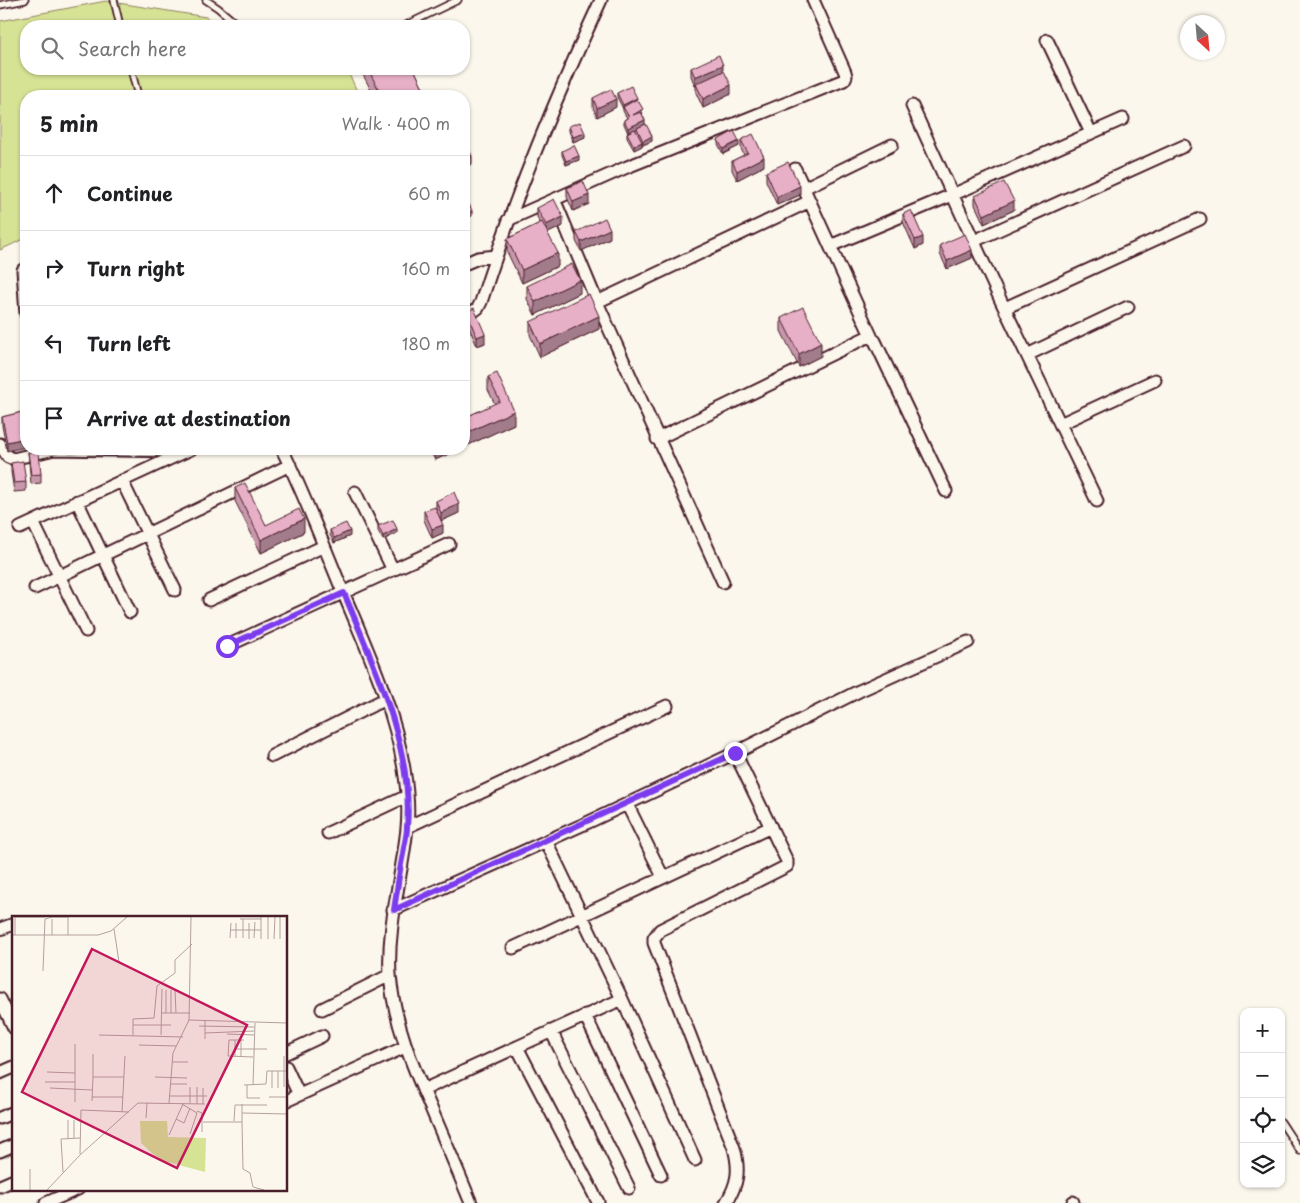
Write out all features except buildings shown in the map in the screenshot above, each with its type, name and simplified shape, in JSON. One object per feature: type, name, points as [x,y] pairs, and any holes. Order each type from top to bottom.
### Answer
[{"type":"street","points":[[470,314],[478,308],[481,302],[508,220],[536,147],[601,0]]},
{"type":"street","points":[[508,220],[628,167],[844,80],[845,72],[813,0]]},
{"type":"street","points":[[1048,40],[1091,133]]},
{"type":"street","points":[[912,106],[952,195],[1097,501]]},
{"type":"street","points":[[830,246],[952,195],[1123,119]]},
{"type":"street","points":[[804,188],[892,145]]},
{"type":"street","points":[[974,241],[1184,146]]},
{"type":"street","points":[[796,169],[872,338],[946,491]]},
{"type":"street","points":[[554,199],[657,438],[723,582]]},
{"type":"street","points":[[597,302],[810,201]]},
{"type":"street","points":[[1005,308],[1200,219]]},
{"type":"street","points":[[470,261],[478,258],[496,256]]},
{"type":"street","points":[[1027,355],[1128,307]]},
{"type":"street","points":[[657,438],[866,337],[872,338]]},
{"type":"street","points":[[1060,424],[1155,380]]},
{"type":"street","points":[[0,444],[8,457],[12,459],[28,455]]},
{"type":"street","points":[[20,528],[177,455]]},
{"type":"street","points":[[285,455],[363,639],[397,736],[404,769],[408,827],[394,910],[390,975],[405,1048],[471,1203]]},
{"type":"street","points":[[35,588],[290,465]]},
{"type":"street","points":[[122,481],[174,590]]},
{"type":"street","points":[[355,492],[393,570]]},
{"type":"street","points":[[77,501],[130,612]]},
{"type":"street","points":[[33,522],[86,631]]},
{"type":"street","points":[[227,646],[449,544]]},
{"type":"street","points":[[209,600],[324,546]]},
{"type":"street","points":[[394,910],[627,804],[859,691],[968,642]]},
{"type":"street","points":[[272,756],[385,699]]},
{"type":"street","points":[[408,827],[667,706]]},
{"type":"street","points":[[726,1203],[737,1180],[738,1164],[734,1148],[686,1028],[654,943],[654,938],[660,930],[787,866],[787,861],[735,753]]},
{"type":"street","points":[[328,833],[407,796]]},
{"type":"street","points":[[627,804],[663,877]]},
{"type":"street","points":[[513,948],[771,827]]},
{"type":"street","points":[[546,841],[622,999],[695,1160]]},
{"type":"street","points":[[0,929],[12,925]]},
{"type":"street","points":[[322,1009],[390,975]]},
{"type":"street","points":[[0,999],[12,1024]]},
{"type":"street","points":[[423,1090],[622,999]]},
{"type":"street","points":[[585,1016],[661,1175]]},
{"type":"street","points":[[551,1031],[628,1188]]},
{"type":"street","points":[[288,1052],[322,1036]]},
{"type":"street","points":[[517,1047],[598,1202]]},
{"type":"street","points":[[288,1100],[405,1048]]},
{"type":"street","points":[[0,1073],[12,1068]]},
{"type":"street","points":[[288,1071],[300,1095]]},
{"type":"street","points":[[0,1118],[12,1113]]},
{"type":"street","points":[[0,1151],[12,1146]]},
{"type":"street","points":[[0,1186],[12,1181]]},
{"type":"street","points":[[46,1203],[76,1190]]},
{"type":"lane","points":[[0,5],[24,0]]},
{"type":"lane","points":[[114,0],[119,20]]},
{"type":"lane","points":[[206,0],[232,20]]},
{"type":"lane","points":[[416,20],[458,0]]},
{"type":"lane","points":[[133,75],[136,90]]},
{"type":"lane","points":[[1285,1128],[1300,1151]]},
{"type":"green space","points":[[106,1],[206,17],[210,20],[20,20],[20,75],[349,75],[356,90],[20,90],[20,241],[0,250],[0,21]]},
{"type":"route","points":[[227,646],[344,593],[385,699],[397,736],[404,769],[408,827],[394,910],[591,821],[735,753]]}]
